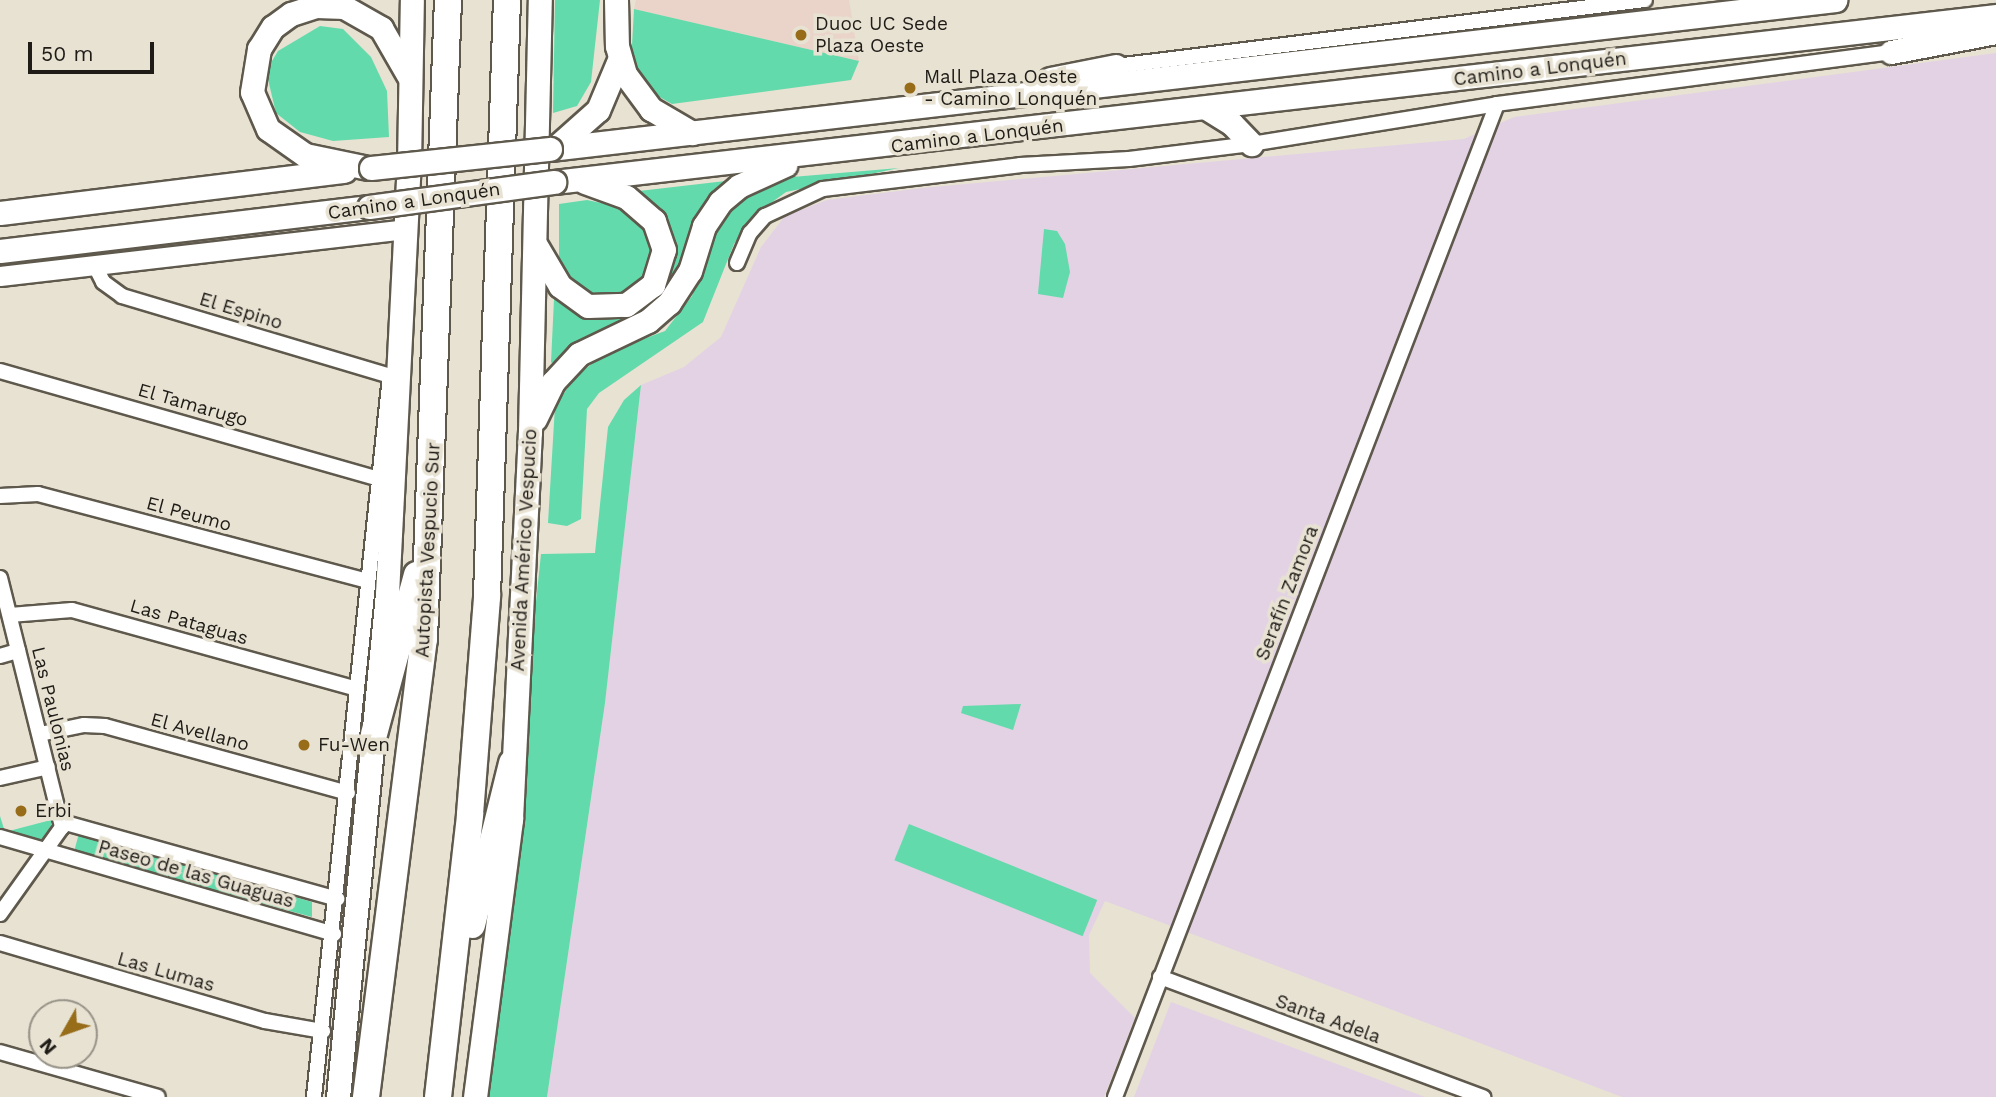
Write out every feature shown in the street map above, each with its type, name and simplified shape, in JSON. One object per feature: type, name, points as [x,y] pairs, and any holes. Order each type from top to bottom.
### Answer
[{"type":"highway","name":"Autopista Vespucio Sur","points":[[366,1097],[416,723],[431,523],[448,0]]},
{"type":"highway","points":[[438,1097],[447,1028],[487,596],[499,354],[507,0]]},
{"type":"highway","points":[[374,734],[431,523]]},
{"type":"highway","points":[[447,1028],[512,763]]},
{"type":"main road","points":[[338,1097],[387,594],[402,322],[412,0]]},
{"type":"main road","name":"Avenida Américo Vespucio","points":[[475,1097],[501,909],[512,763],[530,432],[540,0]]},
{"type":"main road","points":[[616,0],[619,60],[632,87],[651,109],[692,133]]},
{"type":"main road","name":"Camino a Lonquén","points":[[0,214],[370,168],[1835,0]]},
{"type":"main road","points":[[370,168],[305,155],[268,129],[252,92],[259,49],[273,27],[291,13],[316,6],[344,7],[381,28],[398,50],[410,81]]},
{"type":"main road","name":"Camino a Lonquén","points":[[0,251],[565,181],[1208,109],[1996,16]]},
{"type":"main road","points":[[1891,52],[1996,32]]},
{"type":"main road","points":[[552,149],[598,110],[619,60]]},
{"type":"main road","points":[[963,102],[1116,66]]},
{"type":"main road","points":[[1208,109],[1232,124],[1251,144]]},
{"type":"main road","points":[[530,432],[548,392],[569,362],[597,342],[648,321],[669,303],[690,271],[704,226],[720,202],[751,180],[817,154]]},
{"type":"main road","points":[[535,240],[552,276],[569,294],[588,306],[626,304],[653,285],[664,250],[654,221],[626,197],[565,181]]},
{"type":"main road","points":[[390,376],[402,322]]},
{"type":"street","points":[[1116,66],[1645,0]]},
{"type":"street","name":"Camino a Lonquén","points":[[737,263],[750,233],[765,216],[823,189],[1020,165],[1129,159],[1251,144],[1497,104],[1891,52]]},
{"type":"street","name":"Serafín Zamora","points":[[1115,1097],[1497,104]]},
{"type":"street","name":"Camino a Lonquén","points":[[0,276],[405,229]]},
{"type":"street","name":"El Espino","points":[[95,266],[103,282],[122,296],[390,376]]},
{"type":"street","name":"El Tamarugo","points":[[0,371],[376,478]]},
{"type":"street","points":[[314,1097],[334,934],[376,478],[390,376]]},
{"type":"street","name":"El Peumo","points":[[0,496],[38,494],[368,581]]},
{"type":"street","name":"Las Paulonias","points":[[0,578],[62,822]]},
{"type":"street","name":"Las Pataguas","points":[[10,615],[72,610],[356,689]]},
{"type":"street","points":[[0,656],[18,651]]},
{"type":"street","name":"El Avellano","points":[[40,734],[84,725],[105,726],[348,793]]},
{"type":"street","points":[[0,778],[48,767]]},
{"type":"street","points":[[0,914],[47,852],[62,822]]},
{"type":"street","name":"Paseo de las Guaguas","points":[[62,822],[337,899]]},
{"type":"street","name":"Paseo de las Guaguas","points":[[0,837],[334,934]]},
{"type":"street","name":"Las Lumas","points":[[0,943],[265,1021],[323,1031]]},
{"type":"street","name":"Santa Adela","points":[[1160,977],[1483,1097]]},
{"type":"street","points":[[0,1052],[158,1097]]},
{"type":"shaded area","name":"Duoc UC Sede Plaza Oeste","points":[[636,0],[849,0],[859,61],[634,9]]},
{"type":"shaded area","points":[[1996,53],[1996,1097],[1622,1097],[1105,901],[1089,935],[1090,973],[1135,1018],[1104,1097],[547,1097],[605,703],[641,385],[684,367],[721,337],[761,247],[785,216],[827,200],[922,188],[1464,139],[1514,117]]},
{"type":"shaded area","points":[[1171,1002],[1425,1097],[1134,1097]]},
{"type":"green space","points":[[555,0],[600,0],[591,82],[577,106],[553,113]]},
{"type":"green space","points":[[634,9],[859,61],[851,80],[672,104],[656,95],[631,64]]},
{"type":"green space","points":[[320,26],[343,29],[371,57],[387,91],[389,137],[333,141],[300,132],[276,113],[266,71],[278,51]]},
{"type":"green space","points":[[899,168],[786,192],[753,216],[734,244],[703,322],[599,393],[587,409],[581,519],[567,526],[548,523],[555,406],[576,376],[606,353],[665,331],[692,296],[710,242],[726,215],[750,195],[792,177]]},
{"type":"green space","points":[[734,180],[680,275],[642,317],[582,340],[554,365],[551,362],[554,299],[558,297],[607,317],[673,253],[663,214],[639,191]]},
{"type":"green space","points":[[587,200],[629,209],[641,220],[653,250],[647,277],[623,296],[599,297],[580,289],[559,265],[559,204]]},
{"type":"green space","points":[[1044,229],[1057,231],[1065,244],[1070,272],[1063,298],[1038,294]]},
{"type":"green space","points":[[641,385],[605,703],[547,1097],[484,1097],[541,554],[595,553],[608,427],[624,400]]},
{"type":"green space","points":[[1021,704],[1013,730],[961,713],[963,706]]},
{"type":"green space","points":[[0,816],[5,832],[51,820],[51,831],[45,844],[0,833],[4,831],[0,830]]},
{"type":"green space","points":[[909,824],[1097,900],[1083,936],[894,860]]},
{"type":"green space","points":[[79,833],[312,902],[312,917],[74,852]]},
{"type":"place","name":"Duoc UC Sede Plaza Oeste","points":[[801,35]]},
{"type":"place","name":"Mall Plaza Oeste - Camino Lonquén","points":[[910,88]]},
{"type":"place","name":"Fu-Wen","points":[[304,745]]},
{"type":"place","name":"Erbi","points":[[21,811]]}]
